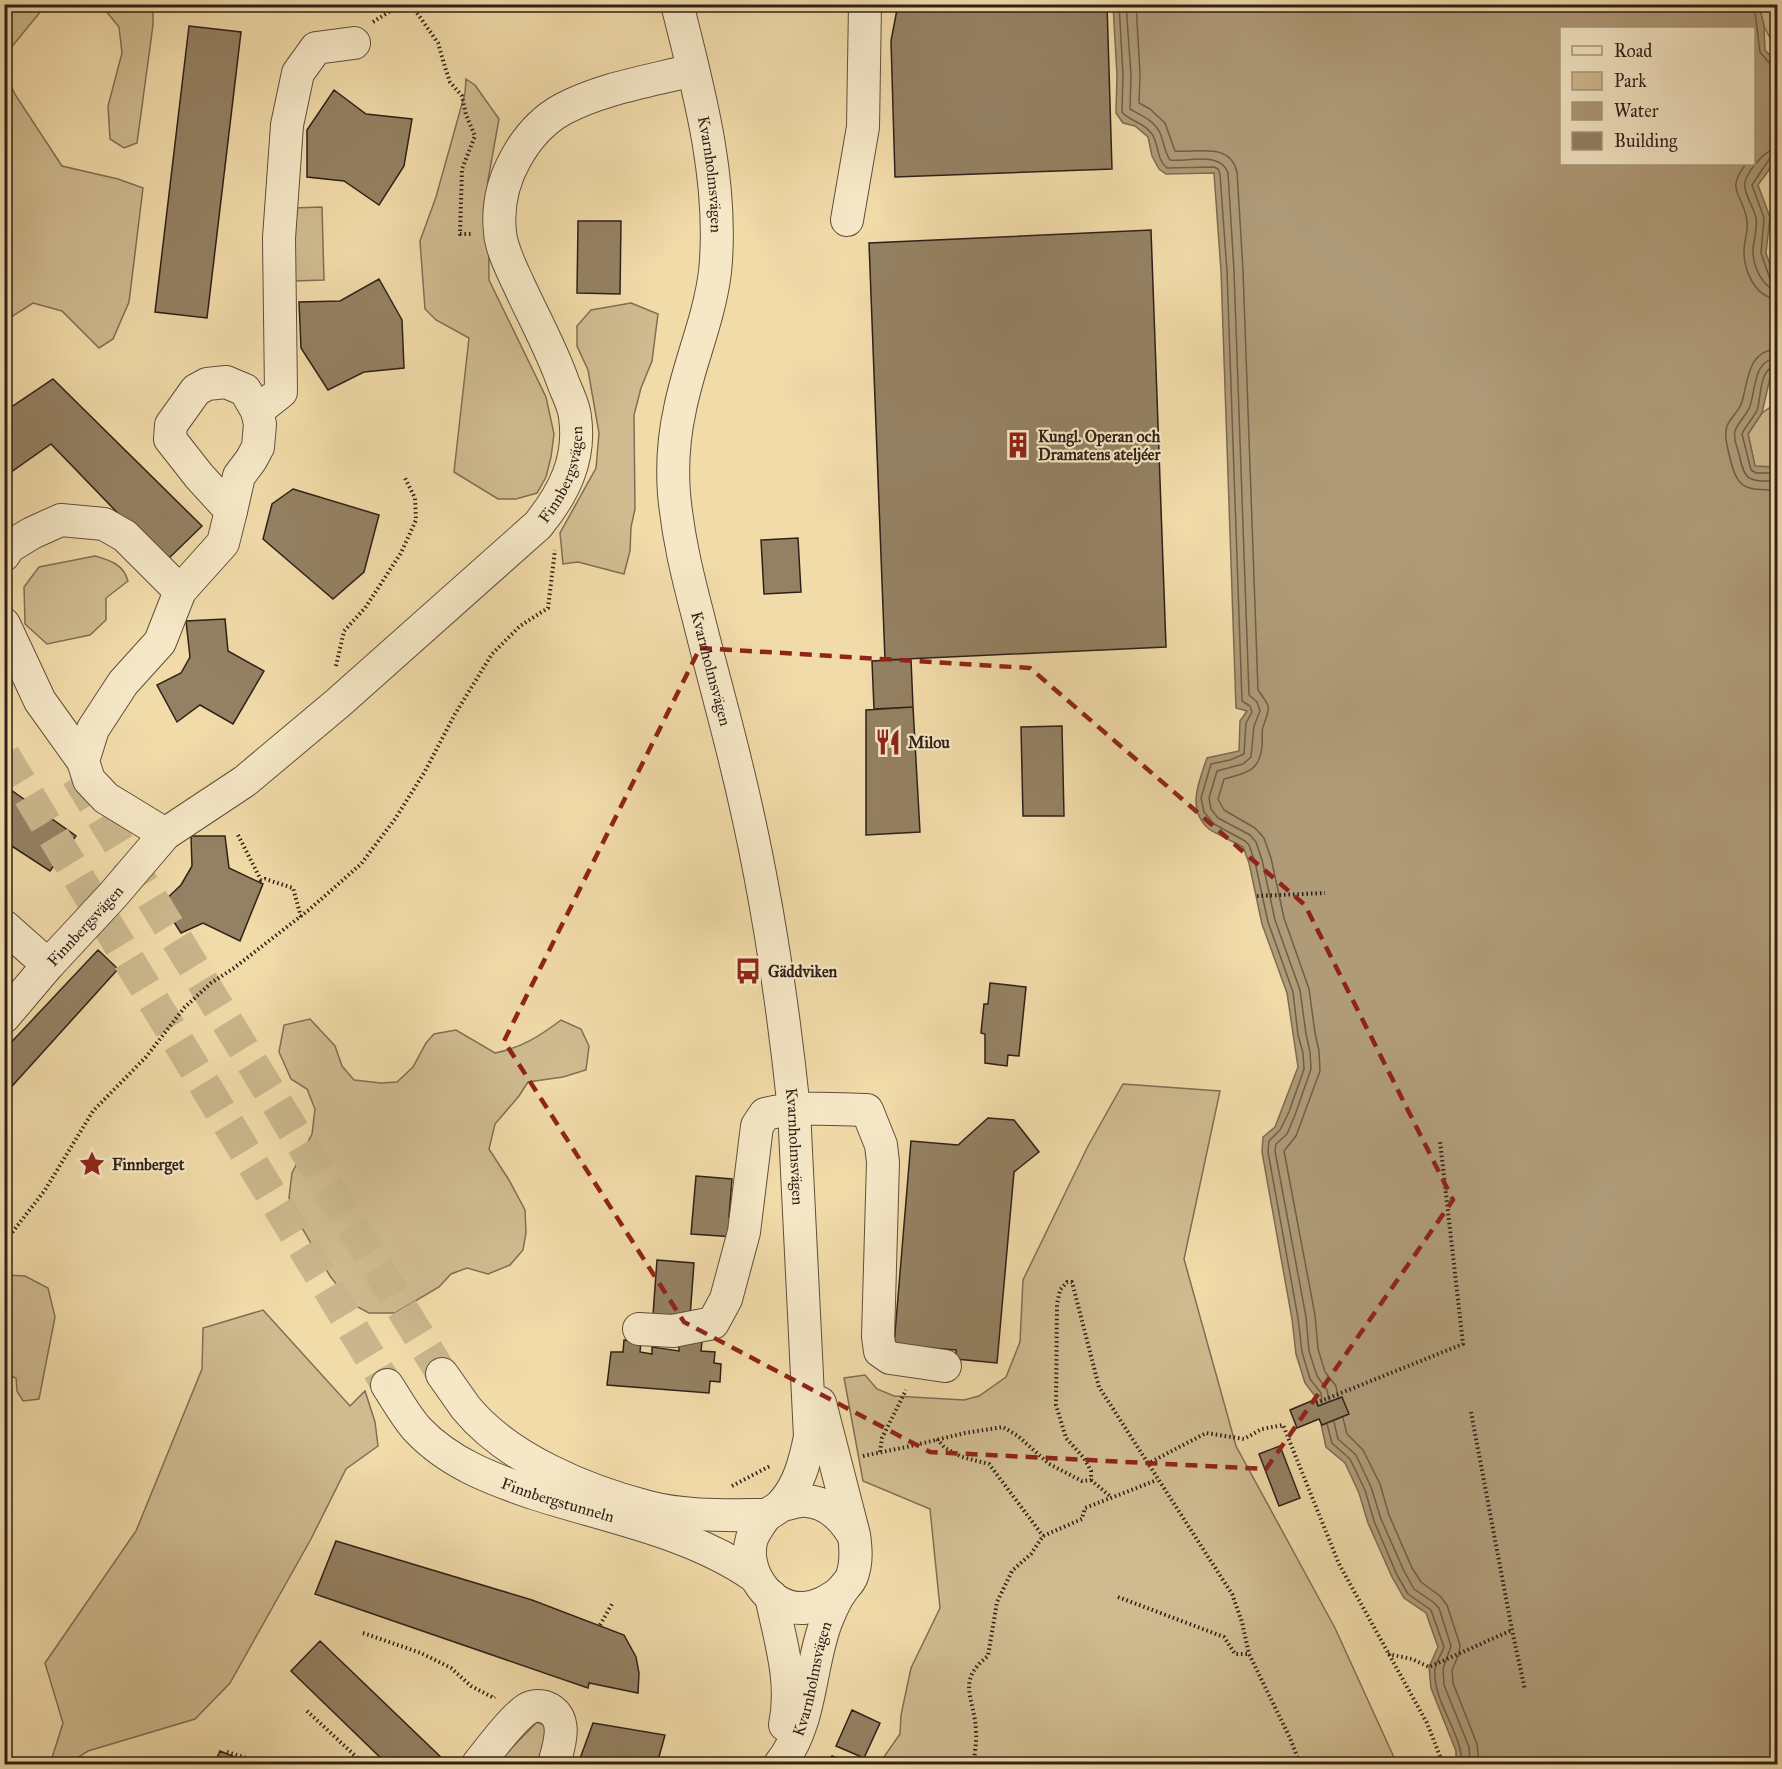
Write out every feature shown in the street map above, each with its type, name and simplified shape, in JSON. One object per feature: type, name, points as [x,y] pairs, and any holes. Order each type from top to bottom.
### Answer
[{"type":"street","name":"Kvarnholmsvägen","points":[[677,4],[705,122],[716,194],[715,271],[709,310],[680,411],[674,490],[678,531],[736,765],[758,865],[784,1020],[794,1110],[810,1437],[806,1459],[798,1480],[752,1537],[750,1557],[762,1586],[787,1669],[789,1695],[775,1764]]},
{"type":"street","points":[[847,220],[863,127],[865,4]]},
{"type":"street","points":[[257,411],[281,392],[279,238],[287,125],[298,74],[316,48],[354,43]]},
{"type":"street","name":"Finnbergsvägen","points":[[4,1017],[165,834],[245,781],[338,703],[538,525],[554,506],[568,480],[576,445],[575,415],[560,373],[512,270],[500,234],[499,205],[506,177],[520,151],[540,125],[560,111],[585,98],[693,70]]},
{"type":"street","points":[[83,761],[93,729],[123,683],[160,642],[180,591],[223,543],[231,511],[239,476],[258,447],[260,424],[257,411],[245,390],[226,382],[207,384],[196,390],[171,425],[170,439],[231,511]]},
{"type":"street","points":[[4,555],[16,542],[61,520],[104,524],[126,536],[180,591]]},
{"type":"street","points":[[4,624],[40,701],[83,761],[89,780],[106,798],[165,834]]},
{"type":"street","points":[[5,917],[48,965]]},
{"type":"street","points":[[639,1329],[673,1331],[713,1323],[726,1299],[744,1232],[757,1126],[765,1114],[794,1110],[867,1110],[881,1145],[883,1162],[879,1351],[890,1358],[945,1366]]},
{"type":"street","name":"Kvarnholmsvägen","points":[[780,1764],[790,1751],[804,1715],[826,1623],[841,1592],[851,1578],[856,1556],[854,1535],[804,1338]]},
{"type":"street","name":"Finnbergstunneln","points":[[442,1374],[467,1409],[492,1432],[524,1457],[579,1484],[650,1508],[716,1515],[774,1510]]},
{"type":"street","name":"Finnbergstunneln","points":[[387,1386],[418,1430],[457,1461],[500,1482],[682,1538],[734,1562],[762,1586]]},
{"type":"street","points":[[774,1510],[806,1501],[828,1507],[844,1520],[854,1535]]},
{"type":"street","name":"Kvarnholmsvägen","points":[[762,1586],[779,1602],[796,1608],[823,1604],[841,1592]]},
{"type":"street","points":[[478,1764],[526,1710],[538,1706],[552,1711],[559,1718],[561,1735],[554,1764]]},
{"type":"path","points":[[402,4],[415,10],[438,43],[450,82],[462,96],[474,136],[462,169],[460,234],[471,234]]},
{"type":"path","points":[[338,703],[336,663],[344,631],[364,608],[401,553],[416,519],[415,498],[404,476]]},
{"type":"path","points":[[4,1243],[45,1190],[93,1111],[146,1057],[184,1008],[211,983],[301,917],[362,864],[395,819],[424,773],[455,714],[492,654],[520,626],[548,608],[556,551],[538,525]]},
{"type":"path","points":[[238,835],[261,880],[265,879],[293,888],[301,917]]},
{"type":"path","points":[[1257,896],[1325,893]]},
{"type":"path","points":[[1316,1403],[1463,1344],[1440,1141]]},
{"type":"path","points":[[1091,1480],[1091,1471],[1084,1458],[1066,1438],[1056,1405],[1057,1304],[1060,1290],[1067,1282],[1072,1282],[1074,1286],[1099,1387],[1232,1594],[1242,1622],[1249,1654],[1290,1738],[1299,1764]]},
{"type":"path","points":[[880,1452],[882,1438],[906,1390]]},
{"type":"path","points":[[1471,1412],[1525,1690]]},
{"type":"path","points":[[1147,1464],[1206,1433],[1244,1438],[1262,1429],[1283,1425],[1339,1564],[1426,1723],[1443,1764]]},
{"type":"path","points":[[857,1456],[965,1432],[1003,1427],[1018,1436],[1049,1464],[1082,1481],[1091,1480],[1111,1497]]},
{"type":"path","points":[[937,1439],[945,1448],[962,1457],[989,1464],[1043,1536]]},
{"type":"path","points":[[974,1764],[976,1733],[968,1679],[976,1665],[988,1656],[996,1602],[1012,1571],[1031,1554],[1043,1536],[1082,1519],[1085,1508],[1157,1480]]},
{"type":"path","points":[[1118,1597],[1224,1637],[1235,1654],[1249,1654]]},
{"type":"path","points":[[600,1625],[612,1604]]},
{"type":"path","points":[[1388,1654],[1412,1659],[1429,1667],[1512,1630]]},
{"type":"path","points":[[363,1633],[421,1653],[451,1668],[471,1686],[494,1698],[500,1692]]},
{"type":"path","points":[[307,1711],[364,1764]]},
{"type":"path","points":[[227,1752],[266,1764]]},
{"type":"highlighted area","points":[[700,648],[1030,668],[1305,905],[1453,1200],[1266,1469],[930,1452],[684,1322],[504,1041]]},
{"type":"green space","points":[[4,5],[46,5],[5,55]]},
{"type":"green space","points":[[101,5],[153,5],[153,25],[137,143],[124,148],[110,139],[108,106],[122,53],[119,27]]},
{"type":"green space","points":[[1759,5],[1777,5],[1777,52],[1764,26]]},
{"type":"green space","points":[[4,72],[16,96],[62,166],[118,179],[143,188],[129,302],[113,339],[99,348],[62,311],[33,303],[5,321]]},
{"type":"green space","points":[[466,79],[475,85],[499,119],[488,180],[489,280],[546,397],[554,434],[546,477],[537,493],[516,499],[498,499],[454,472],[469,338],[436,320],[425,309],[420,241],[436,197],[465,93]]},
{"type":"green space","points":[[322,207],[324,280],[293,281],[291,208]]},
{"type":"green space","points":[[631,303],[658,314],[652,361],[641,388],[634,415],[635,509],[631,527],[630,551],[624,574],[578,562],[563,564],[560,533],[596,468],[599,433],[588,370],[577,346],[577,326],[591,310]]},
{"type":"green space","points":[[1777,398],[1777,473],[1776,467],[1755,467],[1748,434],[1762,413],[1775,404]]},
{"type":"green space","points":[[95,556],[111,561],[120,567],[128,581],[106,598],[106,620],[90,635],[47,644],[25,624],[24,587],[39,567]]},
{"type":"green space","points":[[310,1019],[335,1046],[342,1066],[354,1080],[381,1083],[397,1082],[413,1067],[426,1043],[434,1034],[456,1030],[495,1053],[530,1041],[561,1020],[581,1029],[589,1046],[586,1070],[563,1077],[528,1082],[495,1124],[489,1149],[525,1210],[526,1233],[523,1250],[510,1265],[488,1274],[467,1268],[451,1274],[439,1287],[395,1313],[369,1313],[352,1304],[330,1276],[298,1221],[289,1198],[292,1173],[312,1134],[315,1109],[307,1089],[291,1079],[279,1052],[284,1025]]},
{"type":"green space","points":[[1123,1084],[1220,1091],[1184,1259],[1236,1446],[1335,1628],[1397,1764],[879,1764],[900,1734],[901,1715],[911,1668],[940,1608],[930,1509],[863,1481],[844,1378],[865,1375],[877,1389],[894,1396],[964,1400],[979,1396],[1006,1377],[1020,1342],[1023,1280],[1088,1146]]},
{"type":"green space","points":[[5,1275],[25,1276],[48,1288],[55,1317],[39,1399],[23,1401],[17,1391],[16,1378],[5,1374]]},
{"type":"green space","points":[[263,1310],[350,1406],[365,1391],[375,1422],[378,1446],[346,1469],[311,1539],[230,1683],[195,1719],[88,1751],[68,1764],[50,1764],[63,1723],[45,1663],[136,1531],[202,1369],[203,1328]]},
{"type":"green space","points":[[537,1722],[554,1729],[546,1764],[496,1764]]},
{"type":"water","points":[[1113,5],[1759,5],[1764,26],[1765,50],[1778,64],[1777,159],[1758,185],[1770,217],[1766,253],[1777,284],[1777,369],[1770,378],[1762,413],[1748,434],[1755,466],[1776,467],[1778,473],[1777,1764],[1456,1764],[1456,1751],[1431,1688],[1429,1667],[1438,1647],[1426,1613],[1404,1598],[1368,1523],[1359,1493],[1345,1463],[1326,1447],[1315,1396],[1305,1383],[1296,1354],[1292,1319],[1262,1152],[1263,1137],[1275,1127],[1298,1067],[1287,993],[1262,924],[1249,863],[1243,847],[1209,829],[1202,821],[1196,804],[1198,786],[1207,758],[1239,751],[1240,721],[1247,711],[1236,708],[1221,271],[1214,173],[1166,174],[1159,169],[1152,156],[1148,137],[1135,126],[1123,123],[1116,113],[1117,75]]},
{"type":"building","points":[[898,4],[1107,4],[1112,169],[895,177],[891,41]]},
{"type":"building","points":[[189,26],[241,32],[207,318],[155,312]]},
{"type":"building","points":[[334,90],[366,114],[412,119],[404,166],[379,205],[344,181],[307,177],[307,130]]},
{"type":"building","points":[[578,221],[621,221],[620,294],[577,293]]},
{"type":"building","name":"Kungl. Operan och Dramatens ateljéer","points":[[1151,230],[1166,647],[885,660],[869,243]]},
{"type":"building","points":[[379,279],[402,320],[404,368],[364,372],[328,390],[301,348],[299,302],[340,301]]},
{"type":"building","points":[[53,379],[202,526],[165,562],[51,444],[4,477],[4,412]]},
{"type":"building","points":[[293,489],[379,515],[364,572],[333,599],[263,539],[272,504]]},
{"type":"building","points":[[798,538],[801,592],[764,594],[761,540]]},
{"type":"building","points":[[225,619],[228,651],[264,671],[233,724],[200,705],[177,722],[157,685],[181,673],[190,657],[186,621]]},
{"type":"building","points":[[911,659],[913,707],[874,709],[872,661]]},
{"type":"building","points":[[913,707],[920,832],[866,835],[866,710]]},
{"type":"building","points":[[1062,726],[1064,816],[1023,816],[1021,727]]},
{"type":"building","points":[[4,785],[76,836],[50,871],[4,841]]},
{"type":"building","points":[[191,836],[225,836],[229,868],[263,884],[240,941],[203,923],[181,933],[162,903],[181,885],[192,866]]},
{"type":"building","points":[[98,950],[118,969],[4,1095],[4,1050]]},
{"type":"building","points":[[990,983],[1026,987],[1019,1056],[1008,1055],[1007,1066],[985,1063],[985,1034],[981,1033],[984,1004],[988,1004]]},
{"type":"building","points":[[988,1118],[1014,1120],[1039,1152],[1014,1172],[997,1363],[956,1359],[956,1350],[894,1345],[911,1141],[958,1145]]},
{"type":"building","points":[[696,1176],[732,1179],[729,1217],[737,1218],[735,1237],[691,1234]]},
{"type":"building","points":[[657,1260],[694,1263],[690,1317],[653,1315]]},
{"type":"building","points":[[624,1340],[641,1342],[640,1352],[652,1354],[652,1347],[679,1351],[679,1340],[702,1341],[701,1351],[715,1352],[714,1363],[721,1364],[720,1382],[710,1381],[709,1393],[607,1385],[611,1352],[623,1352]]},
{"type":"building","points":[[1342,1397],[1349,1414],[1322,1425],[1319,1419],[1297,1428],[1290,1410],[1316,1399],[1318,1406]]},
{"type":"building","points":[[1280,1446],[1300,1498],[1279,1506],[1259,1454]]},
{"type":"building","points":[[336,1541],[532,1600],[624,1635],[636,1657],[639,1673],[638,1693],[589,1683],[588,1688],[315,1594]]},
{"type":"building","points":[[320,1641],[448,1764],[387,1764],[291,1671]]},
{"type":"building","points":[[852,1710],[880,1723],[864,1758],[836,1746]]},
{"type":"building","points":[[593,1723],[665,1735],[657,1764],[578,1764]]},
{"type":"building","points":[[220,1751],[252,1764],[214,1764]]},
{"type":"building","points":[[832,1756],[851,1763],[828,1764]]},
{"type":"tunnel","points":[[4,755],[387,1385]]},
{"type":"tunnel","points":[[77,776],[442,1374]]},
{"type":"place","name":"Kungl. Operan och Dramatens ateljéer","points":[[1018,445]]},
{"type":"place","name":"Milou","points":[[888,742]]},
{"type":"place","name":"Gäddviken","points":[[748,971]]},
{"type":"place","name":"Finnberget","points":[[92,1164]]}]
